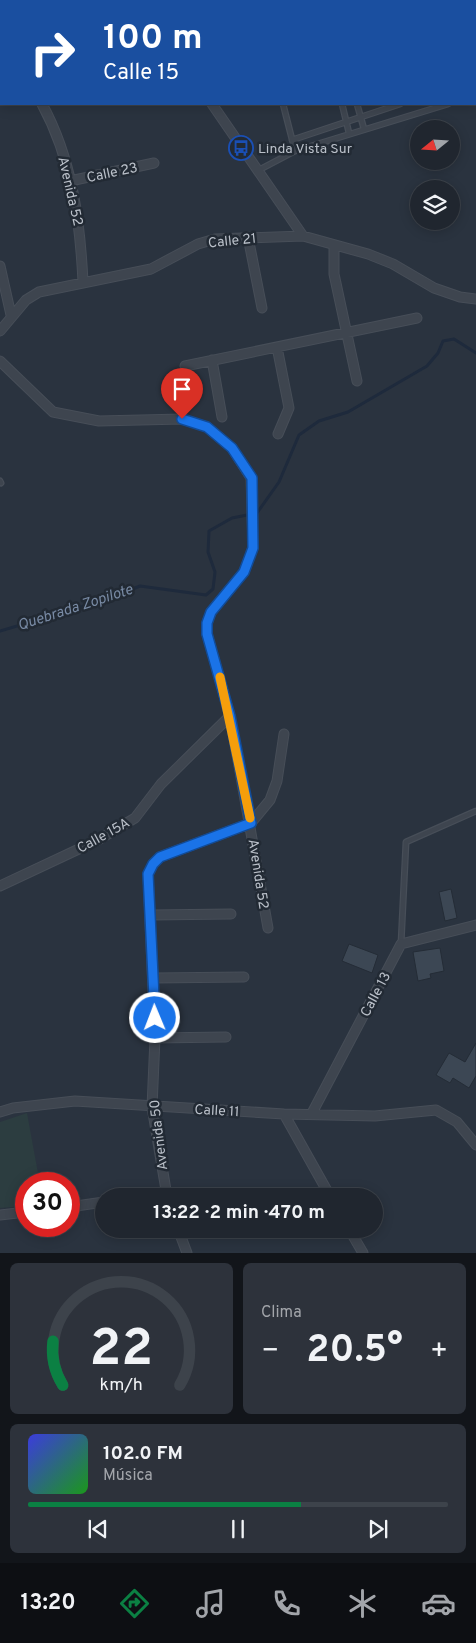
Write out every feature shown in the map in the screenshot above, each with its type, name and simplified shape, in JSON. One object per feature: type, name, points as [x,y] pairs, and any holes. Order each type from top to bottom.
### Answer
[{"type":"street","name":"Avenida 52","points":[[43,105],[57,132],[70,181],[80,228],[83,282]]},
{"type":"street","points":[[213,105],[302,236]]},
{"type":"street","name":"Calle 23","points":[[70,181],[154,163]]},
{"type":"street","name":"Calle 21","points":[[0,331],[26,300],[39,292],[151,268],[198,244],[215,239],[302,236],[368,254],[393,264],[434,288],[460,297],[476,298]]},
{"type":"street","points":[[248,237],[262,308]]},
{"type":"street","points":[[334,245],[334,274],[356,381]]},
{"type":"street","points":[[0,266],[12,315]]},
{"type":"street","points":[[185,366],[417,318]]},
{"type":"street","points":[[276,347],[288,408],[278,434]]},
{"type":"street","points":[[212,360],[222,416]]},
{"type":"street","name":"Avenida 52","points":[[0,361],[53,412],[99,421],[182,419],[207,427],[232,448],[252,478],[253,548],[244,572],[211,612],[207,623],[207,634],[230,716],[251,823],[268,928]]},
{"type":"street","name":"Calle 15A","points":[[0,886],[98,840],[135,818],[161,784],[230,716]]},
{"type":"street","points":[[251,823],[270,800],[278,781],[284,734]]},
{"type":"street","name":"Avenida 50","points":[[165,1188],[152,1107],[155,1038],[154,978],[148,874],[153,864],[160,857],[251,823]]},
{"type":"street","points":[[151,915],[231,914]]},
{"type":"street","points":[[401,944],[476,925]]},
{"type":"street","name":"Calle 13","points":[[312,1113],[401,944]]},
{"type":"street","points":[[154,978],[244,976]]},
{"type":"street","points":[[155,1038],[226,1037]]},
{"type":"street","name":"Calle 11","points":[[0,1112],[13,1108],[75,1101],[284,1114],[312,1113],[375,1116],[436,1110],[457,1122],[476,1145]]},
{"type":"street","points":[[284,1114],[326,1188]]},
{"type":"street","points":[[80,1205],[95,1203]]},
{"type":"street","points":[[0,1215],[15,1213]]},
{"type":"street","points":[[181,1238],[187,1253]]},
{"type":"street","points":[[354,1238],[363,1253]]},
{"type":"lane","points":[[283,105],[295,151]]},
{"type":"lane","points":[[342,105],[349,133]]},
{"type":"lane","points":[[357,105],[364,129]]},
{"type":"lane","points":[[292,140],[397,105]]},
{"type":"lane","points":[[257,171],[295,151],[445,105]]},
{"type":"lane","points":[[401,944],[406,842],[476,811]]},
{"type":"shaded area","points":[[27,1113],[38,1172],[15,1172],[15,1207],[0,1208],[0,1122]]},
{"type":"building","points":[[451,889],[457,918],[445,921],[439,892]]},
{"type":"building","points":[[349,944],[378,955],[372,973],[342,961]]},
{"type":"building","points":[[440,948],[444,971],[430,974],[431,978],[418,981],[413,952]]},
{"type":"building","points":[[476,1043],[476,1076],[469,1088],[453,1078],[450,1083],[436,1075],[449,1053],[465,1062]]},
{"type":"waterway","name":"Quebrada Zopilote","points":[[0,631],[108,599],[140,586],[206,595],[213,589],[215,572],[208,552],[209,531],[232,518],[257,513],[279,482],[299,435],[319,421],[348,412],[427,366],[438,353],[443,341],[454,339],[476,353]]},
{"type":"slow traffic","points":[[220,677],[230,716],[250,818]]},
{"type":"place","name":"Linda Vista Sur","points":[[241,148]]},
{"type":"route","points":[[155,1018],[148,874],[153,864],[160,857],[251,823],[230,716],[207,634],[207,623],[211,612],[244,572],[253,548],[252,478],[232,448],[207,427],[182,419]]}]
